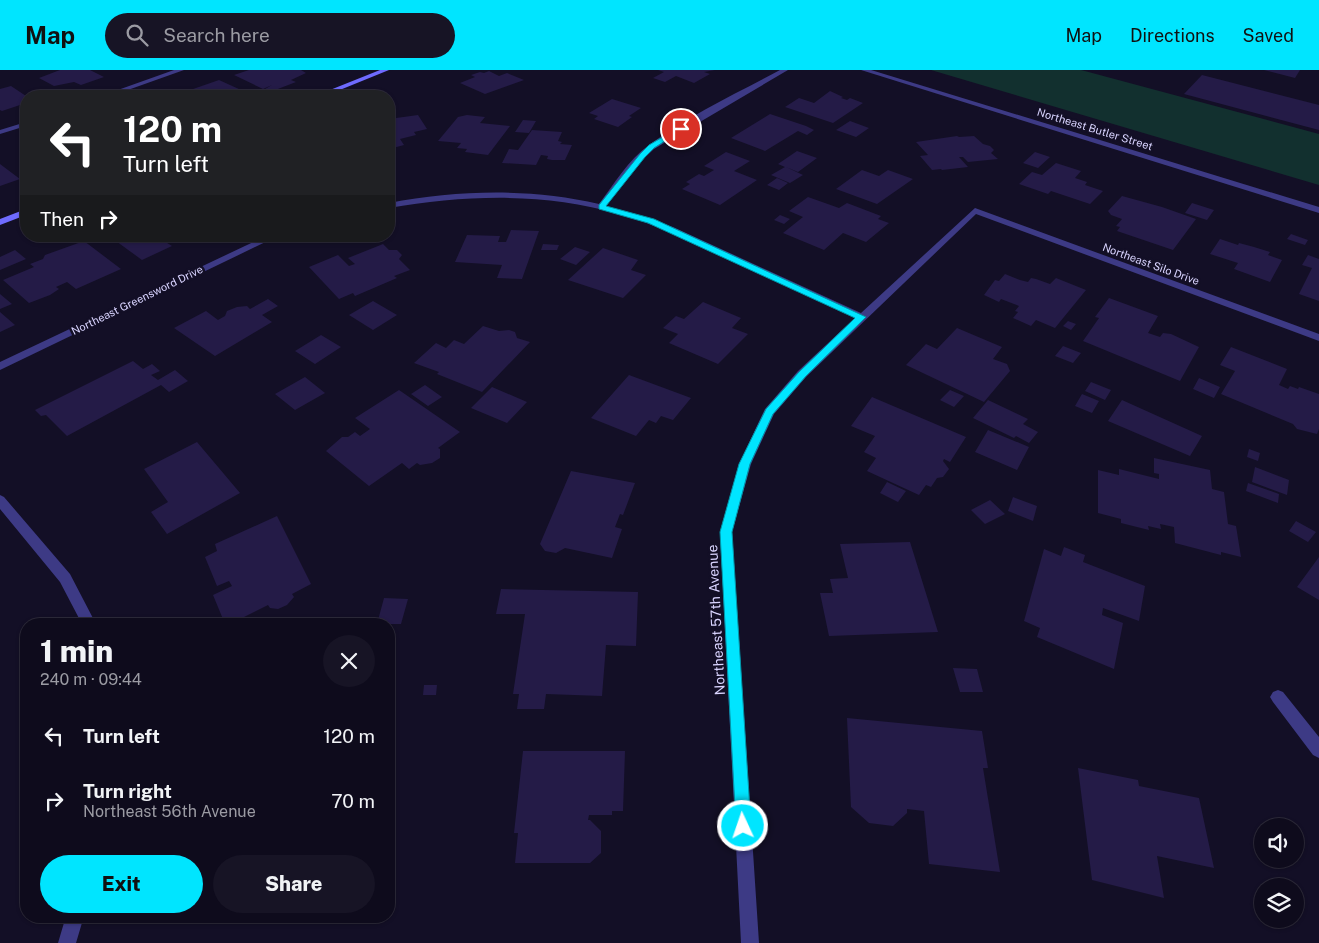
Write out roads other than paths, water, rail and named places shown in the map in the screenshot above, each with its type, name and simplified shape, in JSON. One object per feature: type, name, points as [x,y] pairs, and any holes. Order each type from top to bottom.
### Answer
[{"type":"main road","points":[[334,90],[386,70]]},
{"type":"main road","points":[[0,222],[20,214]]},
{"type":"street","points":[[123,90],[182,70]]},
{"type":"street","points":[[601,207],[634,163],[651,147],[710,111],[785,70]]},
{"type":"street","name":"Northeast Butler Street","points":[[864,70],[1319,210]]},
{"type":"street","points":[[0,132],[20,126]]},
{"type":"street","points":[[395,204],[421,199],[490,196],[548,198],[601,207],[651,221],[861,317]]},
{"type":"street","name":"Northeast 57th Avenue","points":[[750,943],[726,532],[745,464],[769,412],[802,374],[975,211]]},
{"type":"street","name":"Northeast Silo Drive","points":[[975,211],[1319,338]]},
{"type":"street","name":"Northeast Greensword Drive","points":[[0,366],[261,242]]},
{"type":"street","points":[[0,500],[65,578],[86,618]]},
{"type":"street","points":[[1278,697],[1319,750]]},
{"type":"street","points":[[67,943],[73,923]]}]
